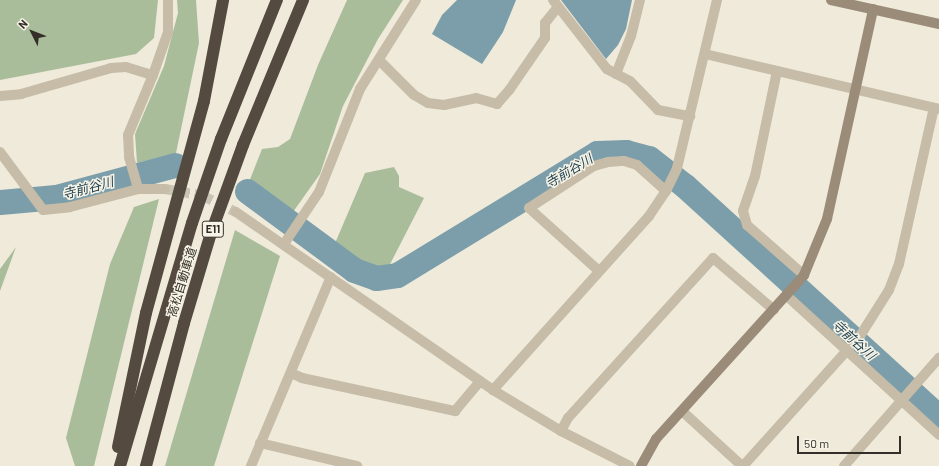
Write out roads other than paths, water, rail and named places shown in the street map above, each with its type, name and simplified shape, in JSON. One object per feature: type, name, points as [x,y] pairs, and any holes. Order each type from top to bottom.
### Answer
[{"type":"highway","points":[[114,466],[146,313],[204,101],[223,0]]},
{"type":"highway","name":"高松自動車道","points":[[120,466],[192,223],[224,132],[277,0]]},
{"type":"highway","name":"高松自動車道","points":[[146,466],[184,323],[212,233],[242,145],[303,0]]},
{"type":"street","points":[[137,187],[132,172],[128,135],[153,75],[168,32],[168,0]]},
{"type":"street","points":[[284,244],[319,192],[360,89],[416,0]]},
{"type":"street","points":[[616,74],[631,36],[640,0]]},
{"type":"street","points":[[493,390],[649,216],[668,187],[677,168],[717,0]]},
{"type":"street","points":[[831,0],[939,24]]},
{"type":"street","points":[[379,60],[414,95],[428,103],[444,105],[476,98],[497,104],[510,89],[545,38],[545,23],[555,3],[607,69],[630,81],[658,110],[690,116]]},
{"type":"street","points":[[641,466],[656,439],[790,293],[801,278],[827,219],[873,9]]},
{"type":"street","points":[[682,411],[742,466],[860,336],[890,290],[899,264],[937,108],[705,54]]},
{"type":"street","points":[[0,96],[21,94],[111,68],[126,67],[153,75]]},
{"type":"street","points":[[777,70],[755,176],[743,211],[747,225],[801,278]]},
{"type":"street","points":[[0,152],[43,210],[70,207],[137,187],[165,189]]},
{"type":"street","points":[[599,271],[529,208],[594,166],[608,162],[624,161],[637,165],[668,187]]},
{"type":"street","points":[[236,212],[493,390],[561,431],[630,466]]},
{"type":"street","points":[[561,431],[568,418],[713,258],[774,310]]},
{"type":"street","points":[[251,466],[331,277]]},
{"type":"street","points":[[790,293],[905,398],[939,435]]},
{"type":"street","points":[[844,466],[916,386],[939,358]]},
{"type":"street","points":[[291,373],[302,378],[455,411],[480,381]]},
{"type":"street","points":[[260,443],[313,461],[357,466]]},
{"type":"water","points":[[457,0],[516,0],[503,32],[482,64],[432,34],[442,15]]},
{"type":"water","points":[[561,0],[632,0],[626,29],[618,45],[606,59]]},
{"type":"waterway","name":"寺前谷川","points":[[247,191],[354,270],[376,278],[397,275],[597,153],[626,152],[649,158],[685,186],[939,417]]},
{"type":"waterway","name":"寺前谷川","points":[[0,202],[56,197],[175,165]]},
{"type":"tunnel","points":[[165,189],[203,196],[236,212]]}]
